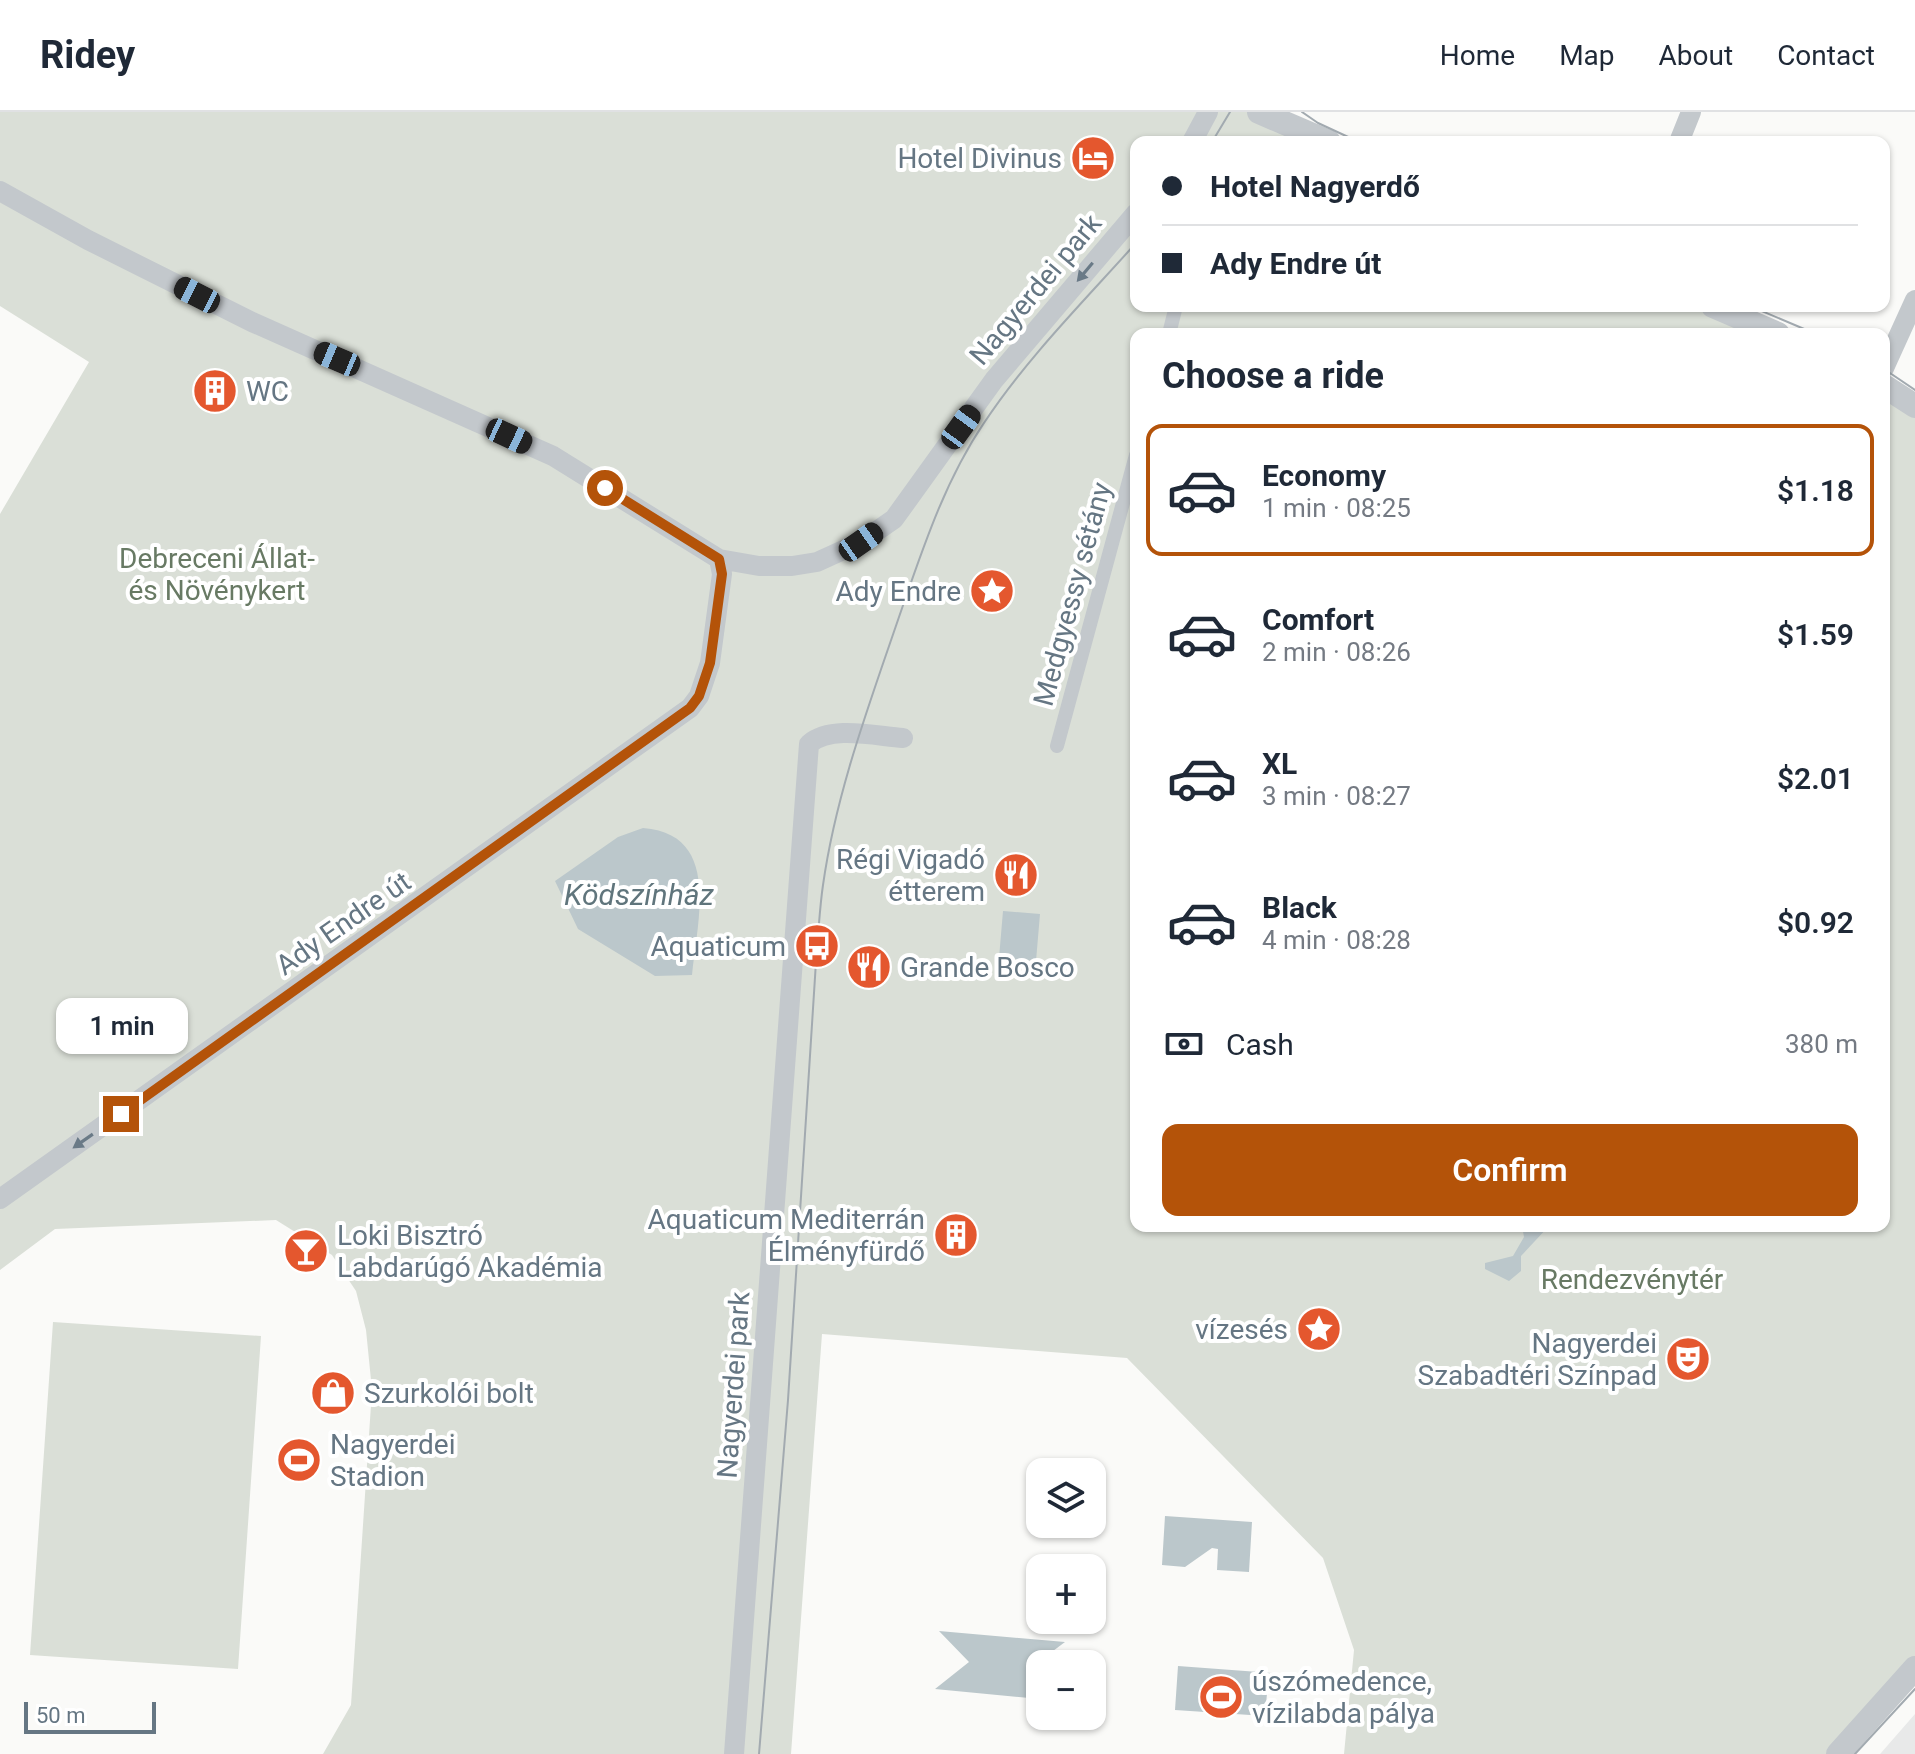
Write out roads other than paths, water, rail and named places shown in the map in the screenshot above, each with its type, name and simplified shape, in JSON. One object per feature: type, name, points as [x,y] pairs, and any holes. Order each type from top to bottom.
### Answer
[{"type":"street","points":[[1195,136],[1208,112]]},
{"type":"street","points":[[1259,112],[1315,136]]},
{"type":"street","points":[[1681,136],[1691,112]]},
{"type":"street","points":[[0,191],[88,240],[252,322],[553,456],[719,559]]},
{"type":"street","name":"Nagyerdei park","points":[[719,559],[759,566],[817,562],[861,542],[894,519],[994,380],[1130,220]]},
{"type":"street","points":[[1890,355],[1915,300]]},
{"type":"street","points":[[1727,312],[1764,328]]},
{"type":"street","points":[[1890,390],[1915,406]]},
{"type":"street","name":"Medgyessy sétány","points":[[1057,746],[1130,477]]},
{"type":"street","name":"Ady Endre út","points":[[0,1199],[690,708],[706,680],[722,574],[719,559]]},
{"type":"street","name":"Nagyerdei park","points":[[734,1754],[809,744],[818,736],[833,734],[903,738]]},
{"type":"street","points":[[1838,1754],[1915,1668]]},
{"type":"water","name":"Ködszínház","points":[[643,828],[668,834],[685,846],[695,863],[700,906],[692,975],[655,976],[578,929],[555,881],[618,837]]},
{"type":"water","points":[[1003,911],[1040,914],[1036,961],[999,958]]},
{"type":"water","points":[[1523,1232],[1543,1232],[1521,1256],[1521,1271],[1509,1281],[1485,1269],[1485,1263],[1513,1256],[1524,1237]]},
{"type":"water","points":[[1165,1516],[1252,1522],[1249,1572],[1217,1570],[1218,1549],[1212,1548],[1185,1567],[1162,1565]]},
{"type":"water","points":[[939,1631],[1065,1642],[1054,1650],[1026,1650],[1026,1698],[935,1689],[969,1662]]},
{"type":"water","name":"úszómedence, vízilabda pálya","points":[[1178,1666],[1301,1675],[1300,1684],[1268,1682],[1265,1716],[1175,1710]]},
{"type":"tram line","points":[[1216,136],[1230,112]]},
{"type":"tram line","points":[[1302,112],[1346,136]]},
{"type":"tram line","points":[[759,1754],[788,1400],[817,946],[823,885],[836,817],[865,716],[908,592],[935,517],[957,469],[984,423],[1019,376],[1130,250]]},
{"type":"tram line","points":[[1764,312],[1802,328]]},
{"type":"tram line","points":[[1890,373],[1915,390]]},
{"type":"tram line","points":[[1855,1754],[1915,1689]]},
{"type":"place","name":"Hotel Divinus","points":[[1093,158]]},
{"type":"place","name":"WC","points":[[215,391]]},
{"type":"place","name":"Ady Endre","points":[[992,591]]},
{"type":"place","name":"Régi Vigadó étterem","points":[[1016,875]]},
{"type":"place","name":"Aquaticum","points":[[817,946]]},
{"type":"place","name":"Grande Bosco","points":[[869,967]]},
{"type":"place","name":"Aquaticum Mediterrán Élményfürdő","points":[[956,1235]]},
{"type":"place","name":"Loki Bisztró Labdarúgó Akadémia","points":[[306,1251]]},
{"type":"place","name":"vízesés","points":[[1319,1329]]},
{"type":"place","name":"Nagyerdei Szabadtéri Színpad","points":[[1688,1359]]},
{"type":"place","name":"Szurkolói bolt","points":[[333,1393]]},
{"type":"place","name":"Nagyerdei Stadion","points":[[299,1460]]},
{"type":"place","name":"úszómedence, vízilabda pálya","points":[[1221,1697]]},
{"type":"park label","name":"Debreceni Állat- és Növénykert","points":[[217,574]]},
{"type":"park label","name":"Rendezvénytér","points":[[1632,1279]]}]
